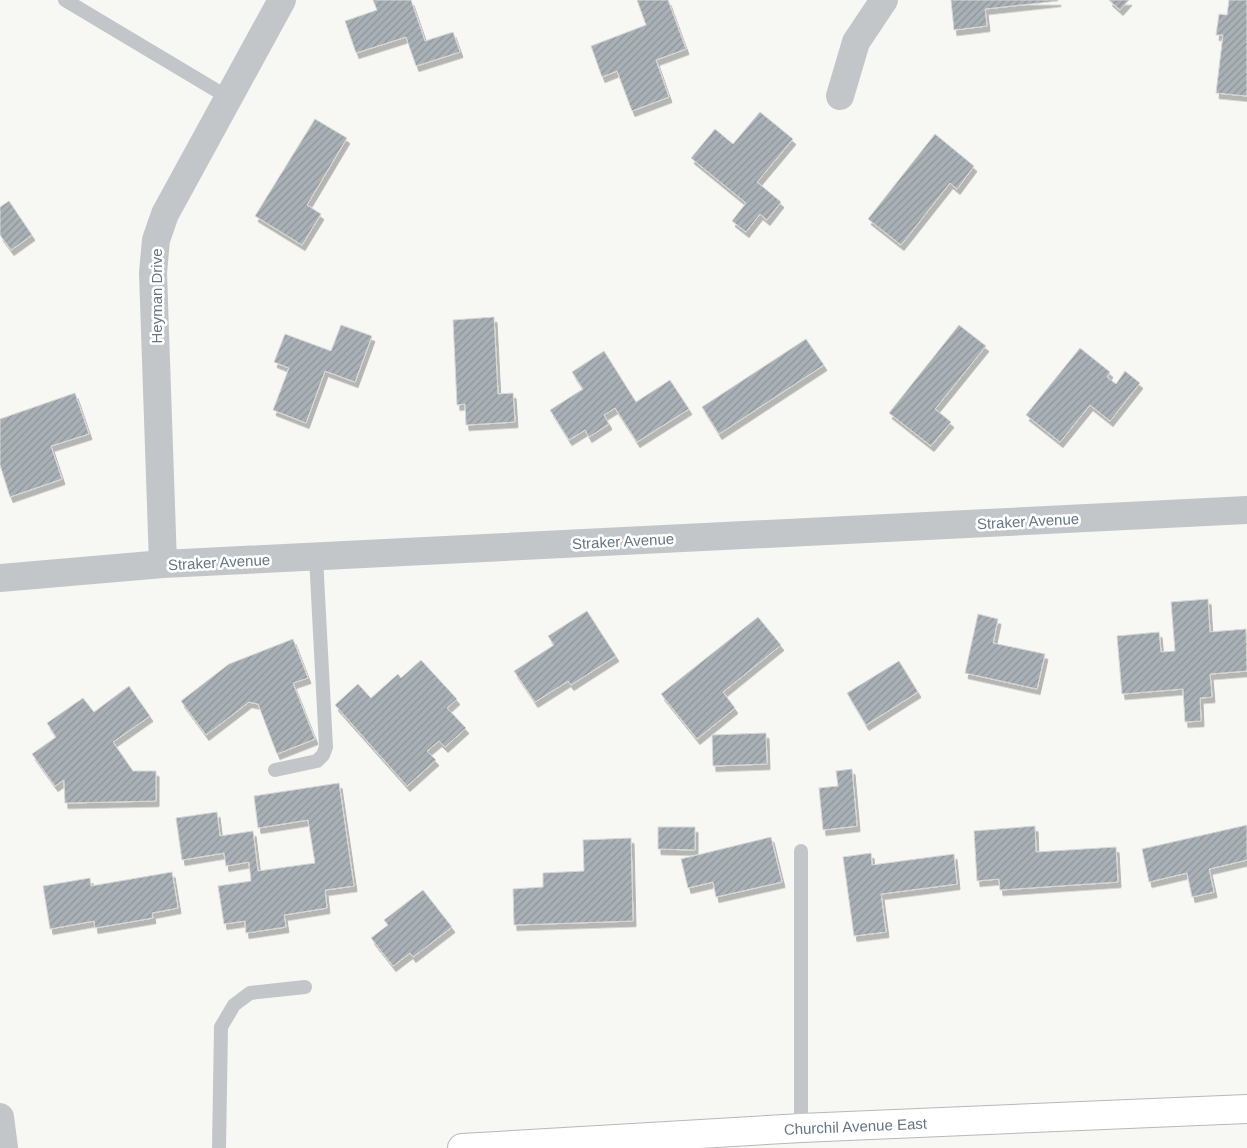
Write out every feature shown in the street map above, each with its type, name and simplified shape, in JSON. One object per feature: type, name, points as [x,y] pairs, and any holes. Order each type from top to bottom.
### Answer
[{"type":"main road","name":"Churchil Avenue East","points":[[462,1148],[801,1128],[1247,1109]]},
{"type":"street","name":"Heyman Drive","points":[[163,564],[154,273],[156,240],[165,214],[282,0]]},
{"type":"street","points":[[840,96],[856,42],[884,0]]},
{"type":"street","name":"Straker Avenue","points":[[0,578],[163,564],[1247,510]]},
{"type":"street","points":[[0,1117],[4,1148]]},
{"type":"lane","points":[[65,0],[229,98]]},
{"type":"lane","points":[[275,770],[317,761],[323,755],[326,747],[316,557]]},
{"type":"lane","points":[[801,851],[801,1128]]},
{"type":"lane","points":[[219,1148],[221,1027],[234,1005],[250,993],[305,987]]},
{"type":"building","points":[[373,0],[411,0],[425,41],[453,32],[460,52],[416,66],[406,37],[356,53],[345,21],[377,10]]},
{"type":"building","points":[[637,0],[668,0],[686,49],[656,60],[669,97],[632,111],[617,71],[602,77],[591,46],[646,25]]},
{"type":"building","points":[[951,0],[1058,1],[985,9],[987,26],[954,30]]},
{"type":"building","points":[[1109,0],[1129,0],[1120,10]]},
{"type":"building","points":[[1229,0],[1247,0],[1247,96],[1216,93],[1223,35],[1216,35],[1219,14],[1227,15]]},
{"type":"building","points":[[760,112],[793,139],[757,182],[781,202],[767,220],[760,214],[746,232],[732,221],[746,203],[691,158],[715,129],[733,144]]},
{"type":"building","points":[[315,119],[347,138],[307,205],[321,214],[302,245],[255,216]]},
{"type":"building","points":[[935,134],[974,166],[957,189],[950,183],[901,245],[868,219]]},
{"type":"building","points":[[9,201],[32,235],[11,250],[0,235],[0,207]]},
{"type":"building","points":[[494,317],[498,394],[513,393],[515,422],[466,425],[465,404],[457,405],[453,320]]},
{"type":"building","points":[[341,325],[372,336],[355,382],[325,371],[306,423],[273,410],[289,368],[274,362],[285,334],[331,351]]},
{"type":"building","points":[[959,325],[986,346],[935,409],[951,422],[931,446],[889,413]]},
{"type":"building","points":[[806,339],[824,365],[719,434],[702,407]]},
{"type":"building","points":[[1080,348],[1110,372],[1107,377],[1116,384],[1125,371],[1140,383],[1110,421],[1090,405],[1060,442],[1026,415]]},
{"type":"building","points":[[604,351],[636,402],[670,380],[689,409],[637,442],[615,408],[604,415],[609,424],[589,437],[585,430],[569,440],[550,410],[583,389],[572,372]]},
{"type":"building","points":[[75,393],[89,434],[51,446],[62,479],[10,497],[0,465],[0,419]]},
{"type":"building","points":[[1208,599],[1210,632],[1246,629],[1247,671],[1210,674],[1212,697],[1200,698],[1201,721],[1185,722],[1183,689],[1122,694],[1117,636],[1159,632],[1161,652],[1175,651],[1171,602]]},
{"type":"building","points":[[587,611],[616,656],[571,685],[568,681],[535,702],[514,671],[554,645],[548,636]]},
{"type":"building","points":[[978,614],[998,619],[993,643],[1045,654],[1037,689],[965,673]]},
{"type":"building","points":[[758,617],[781,645],[723,692],[735,708],[697,739],[661,694]]},
{"type":"building","points":[[293,639],[308,678],[293,683],[315,739],[277,754],[258,704],[249,702],[206,735],[181,701],[229,664]]},
{"type":"building","points":[[421,660],[457,699],[447,708],[466,728],[445,747],[439,741],[427,751],[436,760],[407,786],[335,705],[358,684],[371,698],[398,674],[401,678]]},
{"type":"building","points":[[899,661],[918,692],[866,725],[847,693]]},
{"type":"building","points":[[129,686],[150,716],[113,742],[133,771],[156,771],[156,801],[65,803],[64,780],[55,786],[32,754],[56,737],[47,723],[83,698],[94,712]]},
{"type":"building","points":[[766,733],[767,764],[713,766],[712,735]]},
{"type":"building","points":[[852,769],[857,826],[823,830],[819,788],[838,786],[836,771]]},
{"type":"building","points":[[339,783],[354,886],[325,890],[327,908],[284,915],[286,927],[246,933],[245,921],[224,924],[218,886],[251,881],[249,862],[226,866],[224,853],[182,860],[176,818],[217,812],[220,836],[253,831],[258,871],[315,863],[308,820],[258,828],[254,796]]},
{"type":"building","points":[[1247,825],[1247,860],[1209,869],[1214,892],[1192,897],[1187,873],[1149,882],[1142,849]]},
{"type":"building","points":[[1035,826],[1036,852],[1116,847],[1118,882],[1000,890],[999,879],[977,881],[974,831]]},
{"type":"building","points":[[658,827],[695,827],[695,850],[658,849]]},
{"type":"building","points":[[771,837],[782,882],[716,897],[713,882],[688,888],[681,859]]},
{"type":"building","points":[[631,838],[633,921],[514,925],[513,889],[543,887],[543,873],[584,871],[583,840]]},
{"type":"building","points":[[871,853],[872,865],[954,854],[957,884],[881,894],[886,932],[854,936],[843,857]]},
{"type":"building","points":[[172,872],[178,908],[152,913],[153,918],[95,928],[94,921],[50,929],[43,886],[90,878],[91,886]]},
{"type":"building","points":[[423,890],[452,927],[413,957],[410,953],[393,966],[371,938],[388,925],[384,920]]}]
